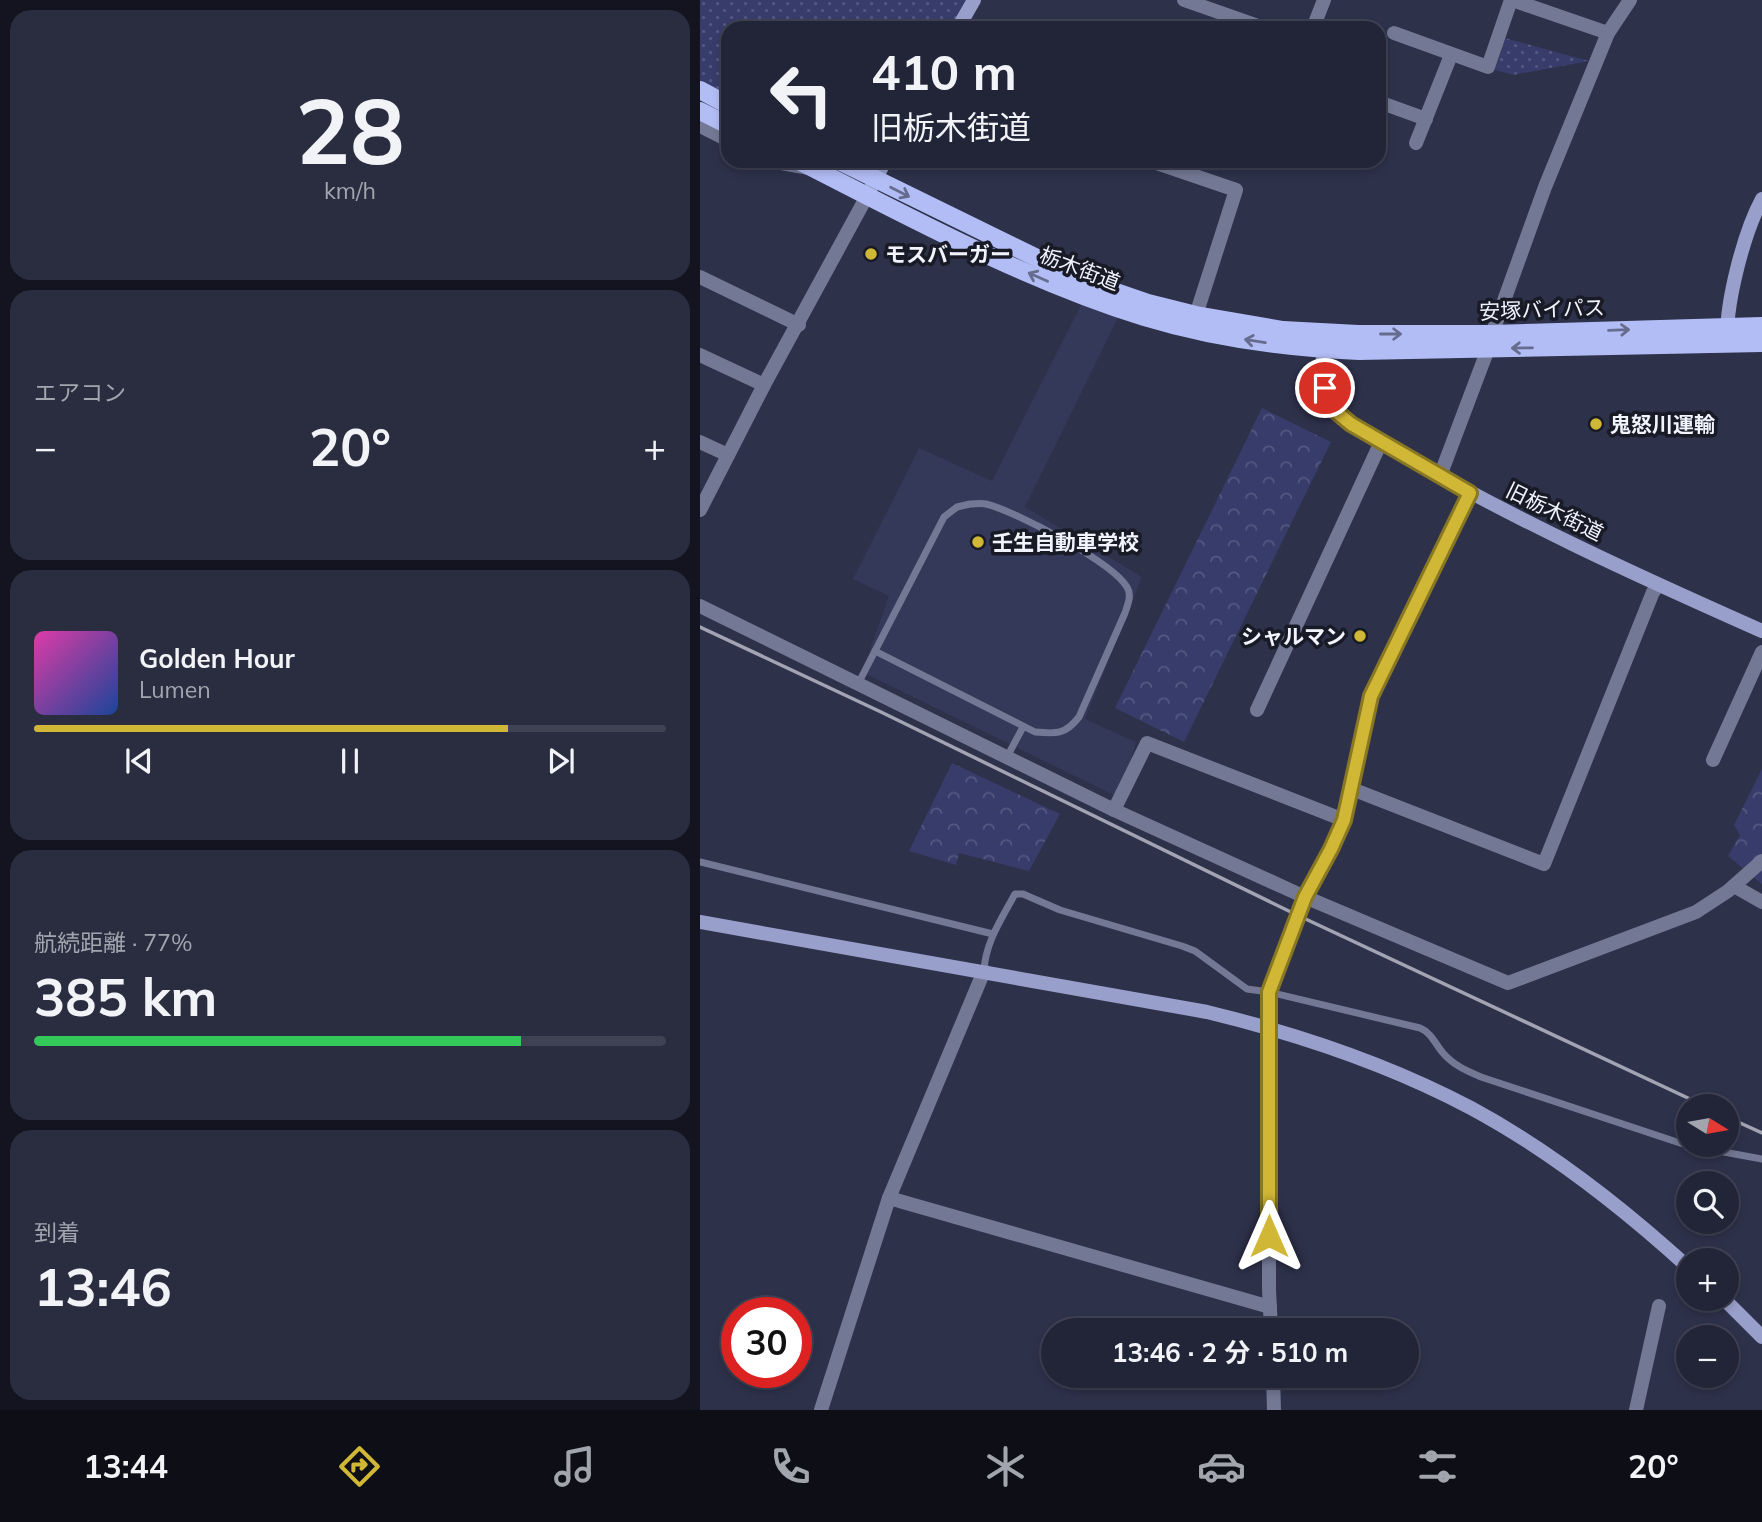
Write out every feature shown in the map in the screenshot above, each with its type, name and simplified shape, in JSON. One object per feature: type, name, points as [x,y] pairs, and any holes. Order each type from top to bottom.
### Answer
[{"type":"main road","points":[[700,90],[721,100]]},
{"type":"main road","points":[[700,111],[721,122]]},
{"type":"main road","name":"栃木街道","points":[[815,168],[871,188],[1084,281],[1148,303],[1196,315],[1283,330],[1323,341]]},
{"type":"main road","name":"栃木街道","points":[[847,168],[871,188],[992,257],[1064,289],[1145,317],[1237,338],[1323,341]]},
{"type":"main road","name":"安塚バイパス","points":[[1727,335],[1762,326]]},
{"type":"main road","name":"安塚バイパス","points":[[1323,341],[1490,341],[1727,335],[1762,342]]},
{"type":"street","points":[[962,21],[974,0]]},
{"type":"street","points":[[1184,0],[1234,21]]},
{"type":"street","points":[[1316,21],[1324,0]]},
{"type":"street","points":[[1394,33],[1488,67],[1512,0],[1553,6],[1608,33]]},
{"type":"street","points":[[1440,476],[1545,187],[1608,33],[1630,0]]},
{"type":"street","points":[[1416,144],[1451,55]]},
{"type":"street","points":[[1386,105],[1426,119]]},
{"type":"street","points":[[700,126],[721,136]]},
{"type":"street","points":[[700,510],[764,385],[882,168]]},
{"type":"street","points":[[1192,168],[1236,190],[1196,315]]},
{"type":"street","points":[[1727,335],[1740,262],[1751,222],[1762,199]]},
{"type":"street","points":[[700,277],[799,325]]},
{"type":"street","name":"旧栃木街道","points":[[1323,341],[1325,388],[1333,409],[1351,424],[1470,493],[1659,585],[1762,631]]},
{"type":"street","points":[[700,355],[764,385]]},
{"type":"street","points":[[700,442],[728,455]]},
{"type":"street","points":[[1257,710],[1381,442]]},
{"type":"street","points":[[1270,1318],[1269,992],[1305,897],[1344,820],[1371,696],[1470,493]]},
{"type":"street","points":[[1352,789],[1544,864],[1653,592],[1659,585]]},
{"type":"street","points":[[700,606],[1114,810],[1305,897],[1508,983],[1696,912],[1734,886],[1762,861]]},
{"type":"street","points":[[1713,760],[1762,652]]},
{"type":"street","points":[[1114,810],[1146,743],[1344,820]]},
{"type":"street","points":[[1734,886],[1762,902]]},
{"type":"street","points":[[700,922],[1207,1012],[1268,1027],[1357,1056],[1471,1108],[1527,1141],[1590,1184],[1676,1256]]},
{"type":"street","points":[[821,1410],[889,1198],[984,971]]},
{"type":"street","points":[[889,1198],[1270,1307]]},
{"type":"street","points":[[1636,1410],[1659,1306]]},
{"type":"street","points":[[1736,1311],[1762,1337]]},
{"type":"street","points":[[1273,1388],[1274,1410]]},
{"type":"lane","points":[[858,684],[944,517],[957,507],[985,504],[1026,521],[1094,560],[1119,577],[1129,589],[1130,599],[1079,717],[1070,730],[1053,734],[1035,732],[875,651]]},
{"type":"lane","points":[[1007,757],[1023,726]]},
{"type":"lane","points":[[700,862],[993,934]]},
{"type":"lane","points":[[984,971],[984,956],[993,934],[1015,894],[1023,894],[1060,910],[1195,951],[1247,989],[1420,1028],[1428,1032],[1444,1055],[1461,1068],[1481,1077],[1686,1144],[1762,1159]]},
{"type":"shaded area","name":"壬生自動車学校","points":[[1082,303],[1119,316],[1025,507],[1142,577],[1085,719],[1136,742],[1120,798],[862,672],[889,596],[853,579],[919,448],[992,481]]},
{"type":"green space","points":[[700,0],[979,0],[967,21],[721,21],[721,93],[700,82]]},
{"type":"green space","points":[[1505,38],[1589,61],[1513,75],[1495,70]]},
{"type":"green space","points":[[1262,408],[1331,442],[1184,742],[1115,708]]},
{"type":"green space","points":[[952,763],[1060,814],[1029,871],[959,853],[956,865],[909,851]]},
{"type":"green space","points":[[1762,769],[1762,884],[1728,856],[1740,835],[1734,825]]},
{"type":"railway","points":[[700,627],[1297,915],[1679,1094]]},
{"type":"railway","points":[[1740,1123],[1762,1133]]},
{"type":"place","name":"モスバーガー","points":[[871,254]]},
{"type":"place","name":"鬼怒川運輸","points":[[1596,424]]},
{"type":"place","name":"壬生自動車学校","points":[[978,542]]},
{"type":"place","name":"シャルマン","points":[[1360,636]]},
{"type":"route","points":[[1269,1236],[1269,992],[1297,915],[1344,820],[1371,696],[1470,493],[1351,424],[1333,409],[1325,388]]}]
